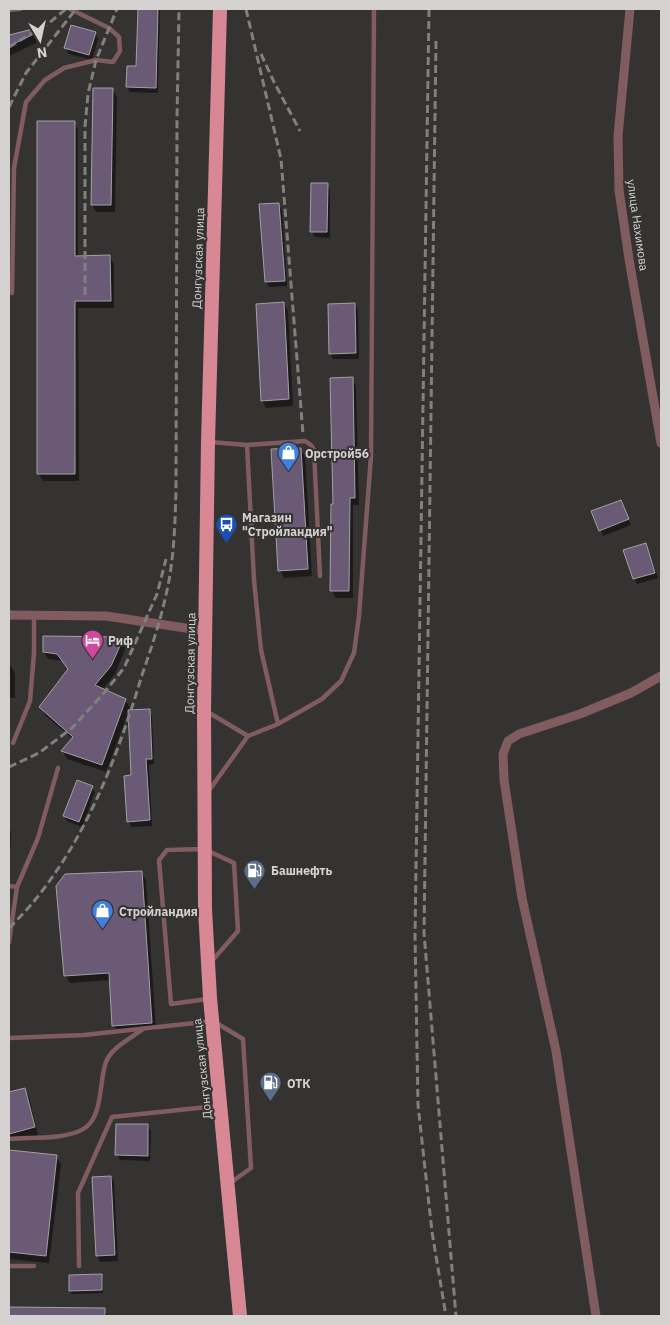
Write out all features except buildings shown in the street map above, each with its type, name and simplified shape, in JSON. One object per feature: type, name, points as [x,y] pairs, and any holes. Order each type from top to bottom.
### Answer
[{"type":"highway","name":"Донгузская улица","points":[[220,9],[208,442],[204,848],[210,998],[240,1316]]},
{"type":"street","name":"улица Нахимова","points":[[630,9],[618,136],[619,190],[630,268],[661,443]]},
{"type":"street","points":[[9,615],[106,616],[205,630]]},
{"type":"street","points":[[596,1316],[556,1051],[522,898],[504,780],[503,754],[508,741],[519,734],[580,714],[631,693],[661,676]]},
{"type":"lane","points":[[9,10],[20,9]]},
{"type":"lane","points":[[12,293],[14,168],[26,102],[46,80],[64,68],[96,60],[113,62],[120,51],[119,37],[109,28],[70,9]]},
{"type":"lane","points":[[204,798],[248,736],[278,724],[322,699],[341,681],[354,653],[359,616],[371,456],[374,9]]},
{"type":"lane","points":[[208,442],[246,445],[305,441],[311,445],[314,450],[320,576]]},
{"type":"lane","points":[[246,445],[254,580],[260,641],[278,724]]},
{"type":"lane","points":[[13,743],[30,701],[34,653],[34,616]]},
{"type":"lane","points":[[204,710],[248,736]]},
{"type":"lane","points":[[9,942],[17,887],[38,838],[58,768]]},
{"type":"lane","points":[[208,965],[238,931],[234,863],[204,848],[167,850],[159,860],[171,1004],[210,998]]},
{"type":"lane","points":[[9,886],[17,887]]},
{"type":"lane","points":[[9,1034],[9,1038],[84,1035],[213,1021],[243,1039],[251,1168],[229,1184]]},
{"type":"lane","points":[[9,1139],[67,1135],[85,1128],[96,1114],[106,1062],[126,1041],[146,1028]]},
{"type":"lane","points":[[79,1266],[78,1193],[112,1117],[221,1105]]},
{"type":"lane","points":[[9,1266],[34,1266]]},
{"type":"railway","points":[[9,47],[49,23],[66,9]]},
{"type":"railway","points":[[9,107],[26,73],[76,9]]},
{"type":"railway","points":[[85,295],[85,126],[88,94],[96,60],[117,9]]},
{"type":"railway","points":[[9,928],[32,904],[54,875],[71,849],[99,793],[112,764],[133,705],[164,605],[169,582],[174,543],[176,490],[179,9]]},
{"type":"railway","points":[[246,9],[281,159],[303,434]]},
{"type":"railway","points":[[429,9],[415,934],[418,1105],[432,1232],[446,1316]]},
{"type":"railway","points":[[436,41],[424,933],[456,1316]]},
{"type":"railway","points":[[261,54],[300,131]]},
{"type":"railway","points":[[9,767],[39,753],[72,728],[124,668],[157,594],[166,559]]},
{"type":"place","name":"Орстрой56","points":[[289,472]]},
{"type":"place","name":"Магазин \"Стройландия\"","points":[[226,543]]},
{"type":"place","name":"Риф","points":[[92,659]]},
{"type":"place","name":"Башнефть","points":[[255,889]]},
{"type":"place","name":"Стройландия","points":[[103,930]]},
{"type":"place","name":"ОТК","points":[[271,1102]]}]
